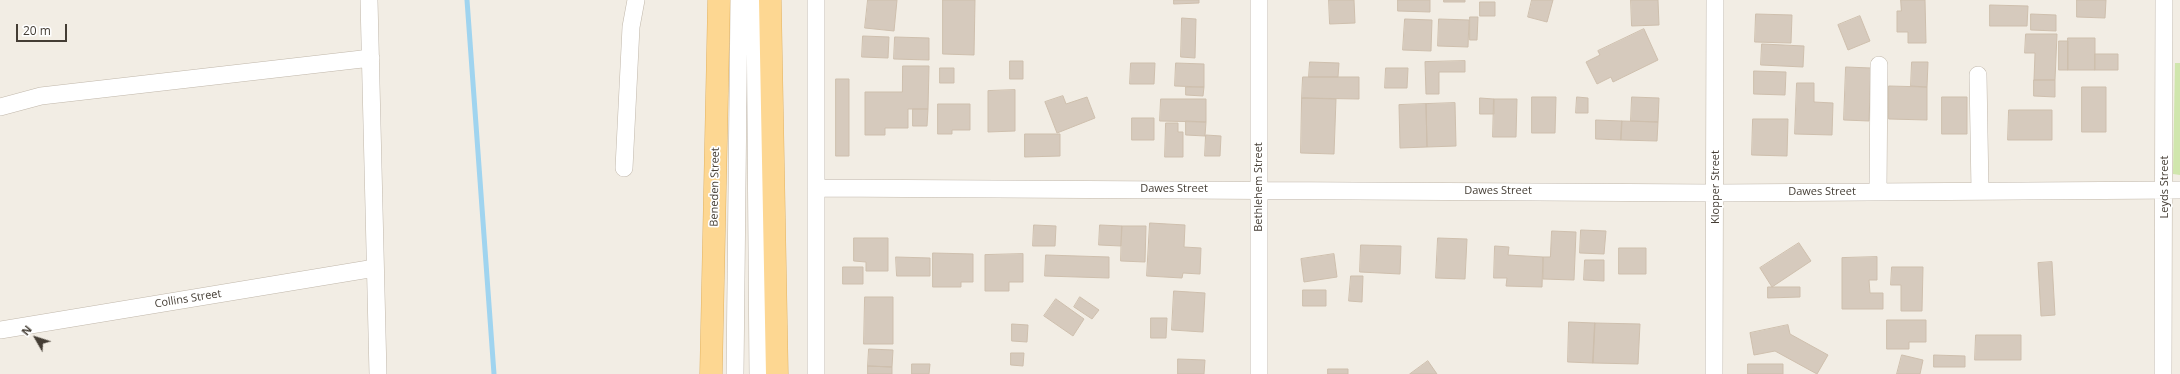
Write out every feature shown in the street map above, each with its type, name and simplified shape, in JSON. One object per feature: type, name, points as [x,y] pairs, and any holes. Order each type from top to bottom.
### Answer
[{"type":"main road","name":"Beneden Street","points":[[711,374],[719,0]]},
{"type":"main road","points":[[770,0],[777,374]]},
{"type":"street","points":[[369,0],[378,374]]},
{"type":"street","points":[[624,168],[631,27],[636,0]]},
{"type":"street","points":[[735,374],[739,0]]},
{"type":"street","points":[[755,0],[758,374]]},
{"type":"street","points":[[816,0],[816,374]]},
{"type":"street","name":"Bethlehem Street","points":[[1259,0],[1260,374]]},
{"type":"street","name":"Klopper Street","points":[[1714,374],[1716,0]]},
{"type":"street","name":"Leyds Street","points":[[2163,374],[2172,190],[2164,0]]},
{"type":"street","points":[[0,107],[41,96],[371,58]]},
{"type":"street","points":[[1878,192],[1879,65]]},
{"type":"street","points":[[1978,75],[1980,191]]},
{"type":"street","name":"Dawes Street","points":[[816,188],[1716,193],[2172,190]]},
{"type":"street","name":"Collins Street","points":[[0,330],[375,268]]},
{"type":"green space","points":[[2175,63],[2180,63],[2180,175],[2173,174]]},
{"type":"building","points":[[868,0],[897,0],[894,31],[865,28]]},
{"type":"building","points":[[943,0],[975,0],[974,55],[943,54]]},
{"type":"building","points":[[1174,0],[1199,0],[1199,3],[1174,4]]},
{"type":"building","points":[[1329,0],[1354,0],[1355,23],[1330,24]]},
{"type":"building","points":[[1398,0],[1430,0],[1430,12],[1398,11]]},
{"type":"building","points":[[1444,0],[1465,0],[1465,2],[1444,2]]},
{"type":"building","points":[[1532,0],[1553,0],[1547,22],[1528,17]]},
{"type":"building","points":[[1631,0],[1658,0],[1659,25],[1632,26]]},
{"type":"building","points":[[1901,0],[1925,0],[1926,43],[1908,43],[1908,32],[1897,32],[1897,11],[1901,11]]},
{"type":"building","points":[[2077,0],[2106,0],[2105,18],[2077,17]]},
{"type":"building","points":[[1480,2],[1495,2],[1495,16],[1480,16]]},
{"type":"building","points":[[1990,5],[2028,6],[2027,26],[1990,26]]},
{"type":"building","points":[[1756,14],[1792,15],[1791,43],[1755,42]]},
{"type":"building","points":[[2031,14],[2056,15],[2056,31],[2031,30]]},
{"type":"building","points":[[1860,16],[1870,41],[1848,50],[1838,25]]},
{"type":"building","points":[[1470,17],[1478,17],[1477,40],[1470,40]]},
{"type":"building","points":[[1182,18],[1196,19],[1195,58],[1181,57]]},
{"type":"building","points":[[1405,19],[1432,20],[1431,51],[1403,50]]},
{"type":"building","points":[[1439,19],[1469,20],[1468,47],[1438,46]]},
{"type":"building","points":[[1644,29],[1658,60],[1613,82],[1611,77],[1597,84],[1586,62],[1600,55],[1598,51]]},
{"type":"building","points":[[2026,34],[2057,34],[2055,80],[2034,80],[2035,53],[2025,53]]},
{"type":"building","points":[[863,36],[889,37],[888,58],[862,57]]},
{"type":"building","points":[[895,37],[929,38],[929,60],[894,59]]},
{"type":"building","points":[[2068,38],[2095,38],[2095,70],[2068,70]]},
{"type":"building","points":[[2059,41],[2068,41],[2068,70],[2059,70]]},
{"type":"building","points":[[1762,44],[1804,46],[1803,67],[1761,65]]},
{"type":"building","points":[[2095,54],[2118,54],[2118,70],[2095,70]]},
{"type":"building","points":[[1010,61],[1023,61],[1023,79],[1010,79]]},
{"type":"building","points":[[1465,61],[1465,72],[1439,72],[1439,94],[1426,94],[1425,62]]},
{"type":"building","points":[[1310,62],[1339,63],[1338,77],[1309,77]]},
{"type":"building","points":[[1912,62],[1928,62],[1927,87],[1911,86]]},
{"type":"building","points":[[1131,63],[1155,63],[1154,84],[1130,84]]},
{"type":"building","points":[[1176,63],[1204,64],[1204,87],[1175,86]]},
{"type":"building","points":[[903,66],[929,66],[928,109],[908,109],[908,128],[885,128],[885,135],[865,135],[865,92],[902,92]]},
{"type":"building","points":[[1846,67],[1871,68],[1869,121],[1844,120]]},
{"type":"building","points":[[940,68],[954,68],[954,83],[940,83]]},
{"type":"building","points":[[1386,68],[1408,68],[1407,88],[1385,88]]},
{"type":"building","points":[[1754,71],[1786,72],[1785,95],[1754,94]]},
{"type":"building","points":[[1303,77],[1359,77],[1359,99],[1302,98]]},
{"type":"building","points":[[836,79],[849,79],[849,156],[836,156]]},
{"type":"building","points":[[2034,80],[2055,80],[2055,97],[2034,96]]},
{"type":"building","points":[[1797,83],[1814,83],[1814,102],[1833,103],[1832,135],[1795,134]]},
{"type":"building","points":[[1889,86],[1927,87],[1927,120],[1889,119]]},
{"type":"building","points":[[1186,87],[1204,87],[1203,96],[1186,95]]},
{"type":"building","points":[[2082,87],[2106,87],[2106,132],[2082,132]]},
{"type":"building","points":[[1015,90],[1015,131],[988,132],[988,91]]},
{"type":"building","points":[[1063,96],[1066,104],[1087,97],[1095,118],[1057,133],[1045,102]]},
{"type":"building","points":[[1532,97],[1556,97],[1555,133],[1532,133]]},
{"type":"building","points":[[1577,97],[1588,98],[1588,113],[1576,113]]},
{"type":"building","points":[[1632,97],[1659,98],[1658,122],[1631,121]]},
{"type":"building","points":[[1942,97],[1967,97],[1967,134],[1942,134]]},
{"type":"building","points":[[1302,98],[1336,99],[1334,154],[1301,153]]},
{"type":"building","points":[[1480,98],[1494,99],[1494,114],[1480,114]]},
{"type":"building","points":[[1161,99],[1206,99],[1206,122],[1160,121]]},
{"type":"building","points":[[1494,99],[1517,99],[1516,137],[1493,137]]},
{"type":"building","points":[[1455,103],[1456,146],[1427,147],[1426,104]]},
{"type":"building","points":[[938,104],[970,104],[970,130],[952,130],[952,134],[938,134]]},
{"type":"building","points":[[1426,104],[1427,147],[1400,148],[1399,105]]},
{"type":"building","points":[[913,109],[928,109],[927,126],[913,126]]},
{"type":"building","points":[[2009,110],[2052,110],[2052,140],[2008,140]]},
{"type":"building","points":[[1132,118],[1154,118],[1154,140],[1132,140]]},
{"type":"building","points":[[1753,119],[1788,119],[1787,156],[1752,155]]},
{"type":"building","points":[[1596,120],[1622,121],[1621,140],[1596,139]]},
{"type":"building","points":[[1186,121],[1206,122],[1205,136],[1186,135]]},
{"type":"building","points":[[1622,121],[1658,122],[1657,141],[1621,140]]},
{"type":"building","points":[[1166,123],[1178,123],[1178,132],[1183,132],[1183,157],[1165,157]]},
{"type":"building","points":[[1025,134],[1060,134],[1060,156],[1025,157]]},
{"type":"building","points":[[1206,135],[1221,136],[1220,156],[1205,156]]},
{"type":"building","points":[[1150,223],[1185,225],[1184,247],[1201,248],[1200,274],[1183,273],[1182,278],[1147,276]]},
{"type":"building","points":[[1034,225],[1056,226],[1055,246],[1033,246]]},
{"type":"building","points":[[1100,225],[1122,226],[1121,246],[1099,245]]},
{"type":"building","points":[[1122,226],[1146,226],[1145,262],[1121,261]]},
{"type":"building","points":[[1581,230],[1606,231],[1604,254],[1580,253]]},
{"type":"building","points":[[1552,231],[1576,232],[1574,280],[1543,279],[1543,257],[1550,257]]},
{"type":"building","points":[[854,238],[888,238],[888,271],[866,271],[866,262],[854,261]]},
{"type":"building","points":[[1438,238],[1467,239],[1465,279],[1436,278]]},
{"type":"building","points":[[1799,243],[1811,261],[1772,287],[1760,268]]},
{"type":"building","points":[[1361,245],[1401,246],[1400,274],[1360,272]]},
{"type":"building","points":[[1495,246],[1509,247],[1508,255],[1543,257],[1542,287],[1506,286],[1507,278],[1494,278]]},
{"type":"building","points":[[1619,248],[1646,248],[1646,274],[1619,274]]},
{"type":"building","points":[[933,253],[973,254],[973,282],[961,282],[961,287],[933,287]]},
{"type":"building","points":[[1023,254],[1023,282],[1009,282],[1009,291],[985,291],[985,255]]},
{"type":"building","points":[[1334,254],[1337,277],[1304,282],[1301,259]]},
{"type":"building","points":[[1046,255],[1109,257],[1109,278],[1045,276]]},
{"type":"building","points":[[896,257],[930,258],[930,276],[897,276]]},
{"type":"building","points":[[1877,257],[1877,280],[1869,280],[1870,293],[1883,293],[1883,309],[1842,309],[1842,258]]},
{"type":"building","points":[[1585,260],[1604,260],[1604,281],[1584,280]]},
{"type":"building","points":[[2052,262],[2055,315],[2041,316],[2038,263]]},
{"type":"building","points":[[843,267],[863,267],[863,284],[843,284]]},
{"type":"building","points":[[1892,267],[1923,267],[1922,311],[1901,311],[1901,285],[1891,285]]},
{"type":"building","points":[[1351,276],[1363,276],[1362,302],[1349,301]]},
{"type":"building","points":[[1768,287],[1800,287],[1800,297],[1768,298]]},
{"type":"building","points":[[1303,290],[1326,290],[1326,306],[1303,306]]},
{"type":"building","points":[[1174,291],[1205,293],[1203,332],[1172,330]]},
{"type":"building","points":[[865,297],[893,297],[893,344],[864,344]]},
{"type":"building","points":[[1080,297],[1099,310],[1092,319],[1074,307]]},
{"type":"building","points":[[1056,299],[1084,319],[1073,336],[1044,316]]},
{"type":"building","points":[[1151,318],[1167,318],[1166,338],[1151,338]]},
{"type":"building","points":[[1887,320],[1926,320],[1926,342],[1909,342],[1909,349],[1887,349]]},
{"type":"building","points":[[1569,322],[1595,323],[1593,363],[1568,362]]},
{"type":"building","points":[[1595,323],[1640,324],[1638,364],[1593,363]]},
{"type":"building","points":[[1012,324],[1028,325],[1027,342],[1012,341]]},
{"type":"building","points":[[1788,325],[1790,334],[1828,355],[1817,374],[1775,351],[1754,355],[1750,333]]},
{"type":"building","points":[[1976,335],[2021,335],[2021,360],[1975,360]]},
{"type":"building","points":[[869,349],[893,350],[892,367],[868,366]]},
{"type":"building","points":[[1011,353],[1024,353],[1023,366],[1011,365]]},
{"type":"building","points":[[1902,355],[1923,360],[1920,374],[1897,374]]},
{"type":"building","points":[[1934,355],[1965,356],[1965,367],[1934,367]]},
{"type":"building","points":[[1178,359],[1205,360],[1204,374],[1178,374]]},
{"type":"building","points":[[1428,361],[1437,374],[1410,374]]},
{"type":"building","points":[[912,364],[930,364],[929,374],[912,374]]},
{"type":"building","points":[[1748,364],[1783,364],[1783,374],[1748,374]]},
{"type":"building","points":[[868,366],[892,367],[892,374],[868,374]]},
{"type":"building","points":[[1328,369],[1348,369],[1348,374],[1328,374]]},
{"type":"waterway","points":[[467,0],[494,374]]}]
